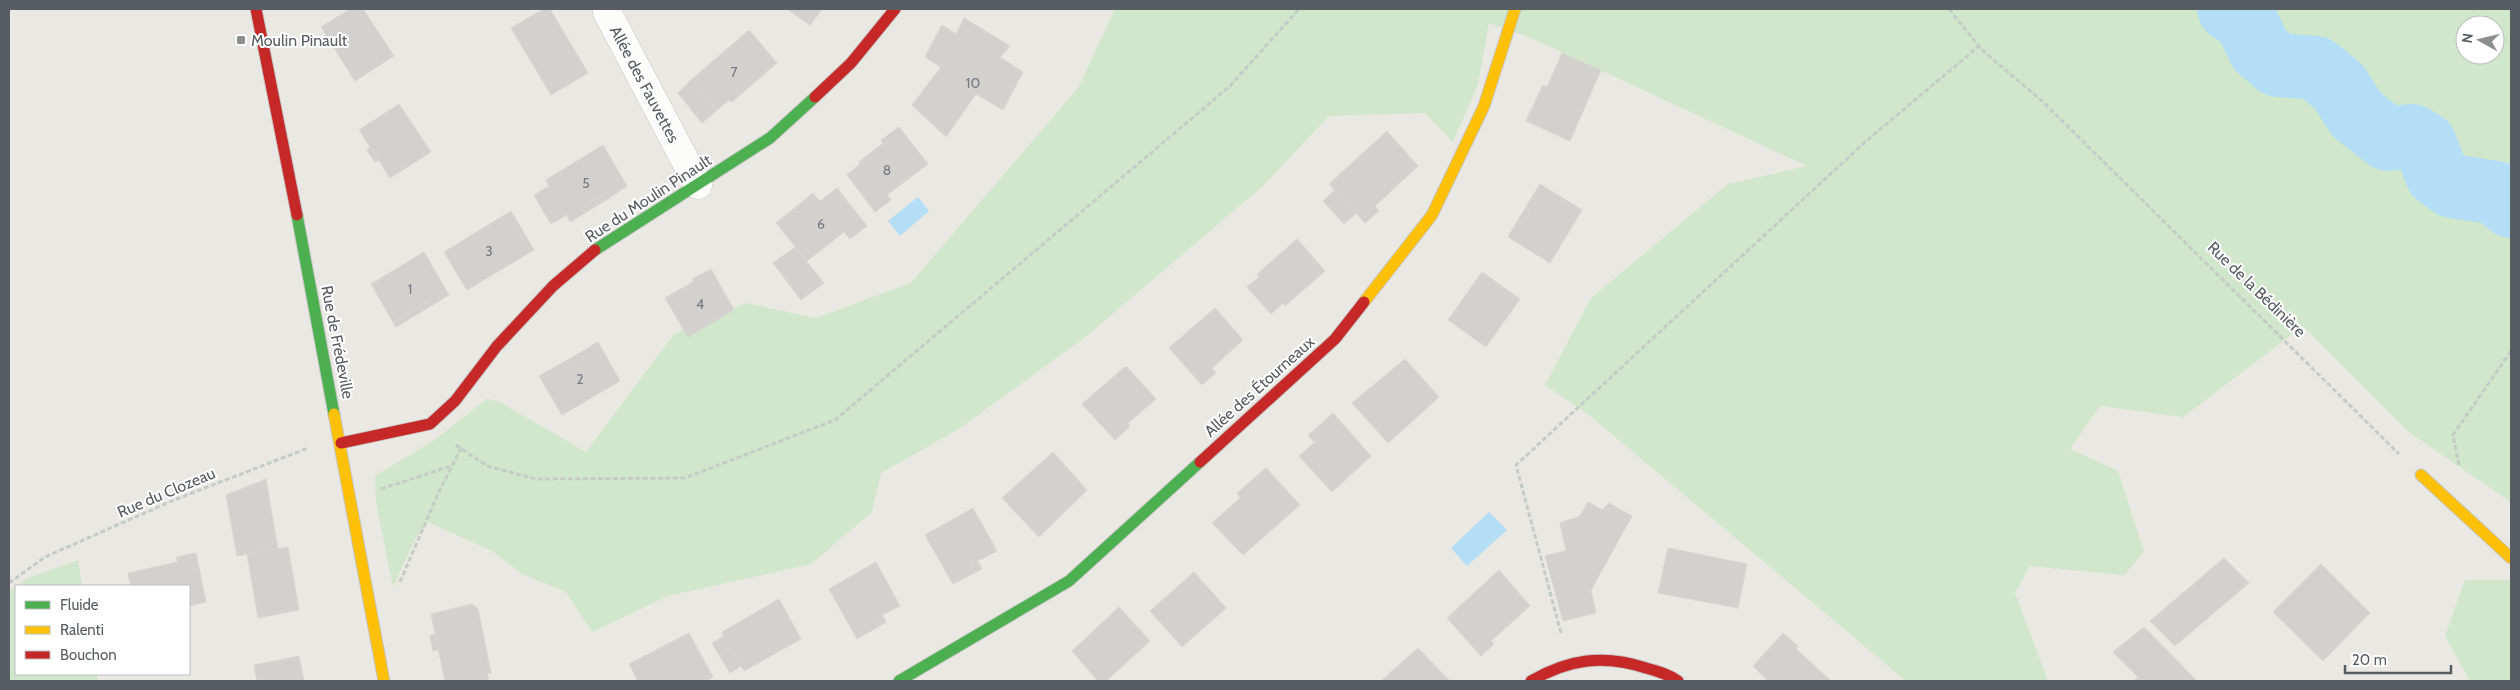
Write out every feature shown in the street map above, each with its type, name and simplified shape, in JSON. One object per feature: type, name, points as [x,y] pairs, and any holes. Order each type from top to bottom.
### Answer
[{"type":"street","name":"Rue de Frédeville","points":[[256,9],[282,132],[384,681]]},
{"type":"street","name":"Allée des Fauvettes","points":[[608,9],[607,12],[698,185]]},
{"type":"street","name":"Rue du Moulin Pinault","points":[[341,443],[364,440],[430,424],[455,401],[497,346],[553,286],[602,244],[770,138],[851,63],[895,9]]},
{"type":"street","name":"Allée des Étourneaux","points":[[899,681],[1069,580],[1335,340],[1432,215],[1484,106],[1515,9]]},
{"type":"street","points":[[2421,476],[2511,558]]},
{"type":"street","points":[[1531,681],[1550,669],[1569,662],[1598,658],[1628,661],[1678,681]]},
{"type":"path","points":[[430,424],[442,436],[487,466],[536,479],[685,478],[835,420],[1229,87],[1300,9]]},
{"type":"path","name":"Rue de la Bédinière","points":[[1949,9],[1978,47],[2042,101],[2421,476]]},
{"type":"path","points":[[1569,662],[1516,465],[1865,142],[1978,47]]},
{"type":"path","points":[[2444,497],[2462,475],[2453,435],[2511,351]]},
{"type":"path","name":"Rue du Clozeau","points":[[9,584],[45,557],[174,500],[312,446],[341,443]]},
{"type":"path","points":[[399,583],[451,466],[461,448]]},
{"type":"path","points":[[373,492],[451,466]]},
{"type":"green space","points":[[1115,9],[2511,9],[2511,502],[2410,433],[2303,326],[2183,417],[2100,406],[2070,449],[2118,471],[2144,552],[2124,575],[2030,566],[2015,593],[2048,681],[1906,681],[1589,415],[1545,385],[1591,298],[1728,184],[1807,166],[1529,37],[1489,23],[1478,84],[1453,142],[1425,113],[1329,116],[1263,186],[1083,339],[957,430],[881,473],[872,512],[811,564],[668,596],[592,632],[566,592],[522,574],[492,551],[428,522],[415,539],[393,587],[376,502],[375,476],[433,441],[487,399],[500,402],[586,452],[674,334],[746,303],[816,318],[911,283],[1078,88]]},
{"type":"green space","points":[[78,560],[82,585],[18,585],[28,578]]},
{"type":"green space","points":[[2465,580],[2511,580],[2511,681],[2470,681],[2445,636]]},
{"type":"green space","points":[[15,587],[15,675],[97,675],[98,681],[9,681],[9,592]]},
{"type":"water","points":[[918,197],[929,211],[900,236],[888,221]]},
{"type":"water","points":[[1489,512],[1507,530],[1467,566],[1451,548]]},
{"type":"building","points":[[350,9],[363,9],[394,56],[355,81],[321,27]]},
{"type":"building","points":[[544,9],[550,9],[588,73],[551,95],[511,28]]},
{"type":"building","points":[[787,9],[822,9],[810,25]]},
{"type":"building","points":[[964,18],[1010,46],[1000,57],[1023,72],[1003,110],[976,94],[946,137],[912,105],[941,67],[925,57],[942,25],[956,34]]},
{"type":"building","points":[[749,30],[777,63],[732,102],[729,100],[717,110],[691,80]]},
{"type":"building","points":[[1562,53],[1601,70],[1570,141],[1526,121],[1543,85],[1547,87]]},
{"type":"building","points":[[691,80],[717,110],[702,123],[678,93]]},
{"type":"building","points":[[399,104],[431,152],[390,178],[359,130]]},
{"type":"building","points":[[899,127],[928,164],[887,195],[891,200],[875,212],[847,175],[860,164],[859,162],[883,143],[881,140]]},
{"type":"building","points":[[1387,131],[1418,166],[1375,206],[1379,211],[1365,223],[1329,184]]},
{"type":"building","points":[[603,145],[627,186],[608,199],[604,194],[581,208],[585,213],[570,222],[567,215],[551,224],[534,195],[549,186],[546,180]]},
{"type":"building","points":[[370,147],[379,160],[375,162],[367,150]]},
{"type":"building","points":[[1540,184],[1582,210],[1550,263],[1508,237],[1518,220],[1524,223],[1531,210],[1526,207]]},
{"type":"building","points":[[837,188],[867,226],[850,239],[844,232],[807,261],[776,223],[813,193],[820,201]]},
{"type":"building","points":[[1335,190],[1356,213],[1344,224],[1323,201]]},
{"type":"building","points":[[604,194],[608,199],[585,213],[581,208]]},
{"type":"building","points":[[1526,207],[1531,210],[1524,223],[1518,220]]},
{"type":"building","points":[[511,211],[534,250],[467,290],[444,252]]},
{"type":"building","points":[[1297,239],[1325,271],[1285,306],[1283,303],[1271,314],[1247,287],[1259,277],[1257,274]]},
{"type":"building","points":[[795,247],[824,283],[801,300],[773,263]]},
{"type":"building","points":[[424,252],[449,295],[431,306],[427,302],[393,322],[371,284]]},
{"type":"building","points":[[711,269],[734,310],[688,337],[665,298],[693,282],[692,279]]},
{"type":"building","points":[[1482,272],[1520,299],[1486,347],[1448,320]]},
{"type":"building","points":[[427,302],[431,306],[396,327],[393,322]]},
{"type":"building","points":[[1215,308],[1243,340],[1212,368],[1216,373],[1202,385],[1169,348]]},
{"type":"building","points":[[598,342],[620,381],[562,415],[539,376],[562,363],[565,368],[573,363],[571,358]]},
{"type":"building","points":[[571,358],[573,363],[565,368],[562,363]]},
{"type":"building","points":[[1405,359],[1439,397],[1388,443],[1352,403]]},
{"type":"building","points":[[1126,366],[1156,399],[1128,423],[1130,426],[1115,440],[1082,404]]},
{"type":"building","points":[[1333,413],[1371,456],[1332,492],[1299,456],[1320,438],[1314,430]]},
{"type":"building","points":[[1314,430],[1320,438],[1314,442],[1308,435]]},
{"type":"building","points":[[1053,452],[1087,490],[1039,537],[1002,498]]},
{"type":"building","points":[[1266,468],[1300,505],[1243,555],[1212,523],[1240,498],[1237,493]]},
{"type":"building","points":[[266,479],[278,549],[237,556],[226,495]]},
{"type":"building","points":[[1588,502],[1602,510],[1609,503],[1632,516],[1591,590],[1596,613],[1563,621],[1545,556],[1566,551],[1560,523],[1580,516]]},
{"type":"building","points":[[973,508],[997,551],[970,565],[974,573],[953,584],[925,535]]},
{"type":"building","points":[[288,547],[299,610],[258,618],[247,554]]},
{"type":"building","points":[[1668,548],[1747,564],[1738,608],[1658,593]]},
{"type":"building","points":[[196,553],[206,602],[190,606],[190,585],[131,585],[128,573],[178,562],[176,557]]},
{"type":"building","points":[[2224,558],[2249,583],[2175,646],[2150,621]]},
{"type":"building","points":[[876,562],[900,606],[874,619],[878,627],[857,639],[829,589]]},
{"type":"building","points":[[978,562],[982,569],[974,573],[970,565]]},
{"type":"building","points":[[2321,564],[2370,613],[2323,661],[2273,612]]},
{"type":"building","points":[[1499,570],[1530,606],[1491,641],[1494,644],[1481,656],[1447,618]]},
{"type":"building","points":[[1194,572],[1226,608],[1182,647],[1150,611]]},
{"type":"building","points":[[779,599],[801,639],[744,671],[730,648],[719,655],[712,643],[724,636],[722,632]]},
{"type":"building","points":[[472,604],[478,609],[491,673],[487,673],[489,681],[445,681],[431,614]]},
{"type":"building","points":[[1119,607],[1150,641],[1106,681],[1098,681],[1072,651]]},
{"type":"building","points":[[882,615],[886,622],[878,627],[874,619]]},
{"type":"building","points":[[2144,627],[2197,681],[2134,681],[2138,677],[2113,652]]},
{"type":"building","points":[[689,633],[713,677],[706,681],[638,681],[629,664]]},
{"type":"building","points":[[1783,633],[1798,646],[1796,649],[1831,681],[1768,681],[1753,666]]},
{"type":"building","points":[[435,634],[438,650],[433,651],[430,636]]},
{"type":"building","points":[[730,648],[741,666],[730,673],[719,655]]},
{"type":"building","points":[[1418,648],[1449,680],[1381,681]]},
{"type":"building","points":[[299,656],[304,681],[257,681],[254,665]]},
{"type":"waterway","points":[[2229,9],[2246,21],[2260,50],[2278,65],[2316,68],[2339,87],[2357,115],[2388,139],[2412,136],[2425,144],[2437,175],[2452,186],[2496,193],[2511,206]]},
{"type":"traffic: fast","points":[[595,250],[770,138],[815,97]]},
{"type":"traffic: fast","points":[[297,215],[334,414]]},
{"type":"traffic: fast","points":[[899,681],[1069,581],[1200,462]]},
{"type":"traffic: slow","points":[[1364,302],[1432,215],[1484,106],[1515,9]]},
{"type":"traffic: slow","points":[[334,414],[384,681]]},
{"type":"traffic: slow","points":[[2421,475],[2511,558]]},
{"type":"traffic: jam","points":[[256,9],[297,215]]},
{"type":"traffic: jam","points":[[815,97],[851,63],[895,9]]},
{"type":"traffic: jam","points":[[341,443],[430,424],[455,401],[497,346],[553,286],[595,250]]},
{"type":"traffic: jam","points":[[1200,462],[1335,339],[1364,302]]},
{"type":"traffic: jam","points":[[1531,681],[1559,668],[1587,661],[1601,660],[1631,664],[1662,673],[1678,681]]},
{"type":"place","name":"Moulin Pinault","points":[[241,40]]}]
